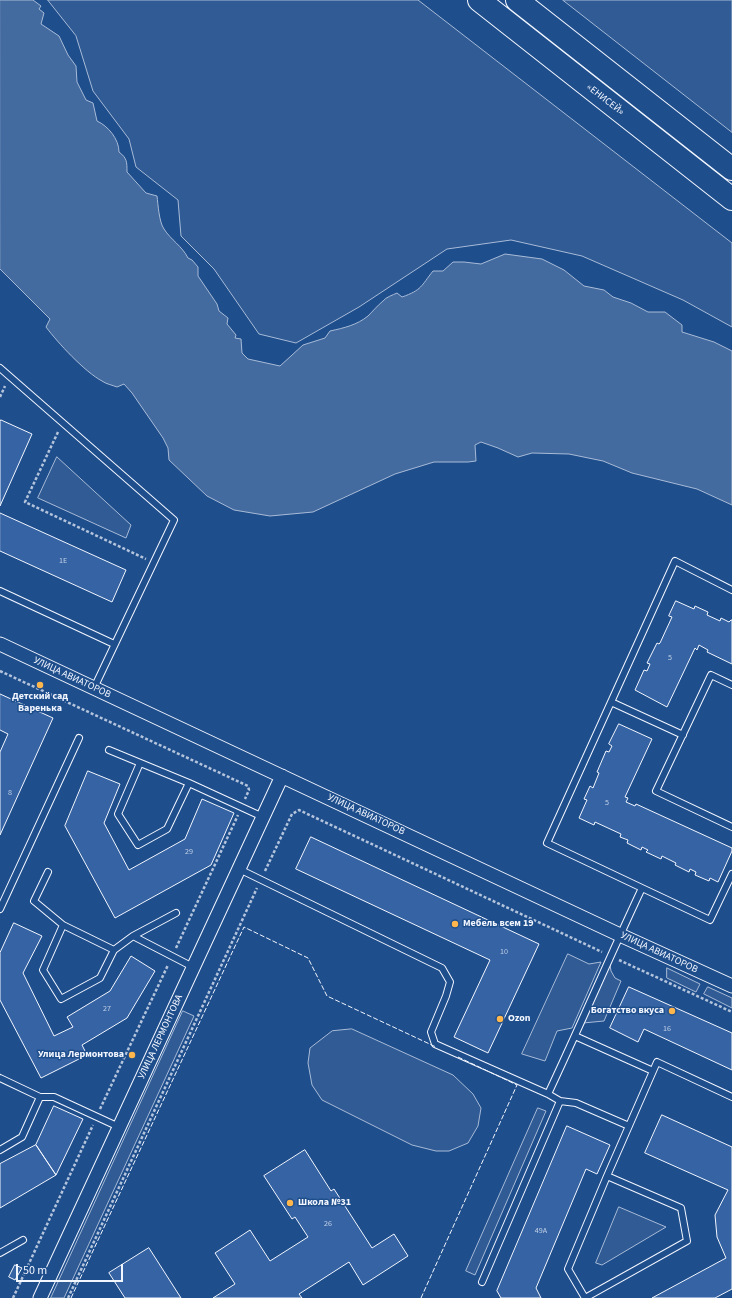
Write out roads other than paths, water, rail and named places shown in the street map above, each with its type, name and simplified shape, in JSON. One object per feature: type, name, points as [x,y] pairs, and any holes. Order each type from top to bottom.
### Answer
[{"type":"highway","name":"«ЕНИСЕЙ»","points":[[479,0],[732,199]]},
{"type":"highway","points":[[517,0],[732,169]]},
{"type":"street","name":"УЛИЦА АВИАТОРОВ","points":[[0,644],[620,935],[732,986]]},
{"type":"street","name":"УЛИЦА ЛЕРМОНТОВА","points":[[40,1298],[282,776]]},
{"type":"lane","points":[[1,370],[174,520],[94,688]]},
{"type":"lane","points":[[732,590],[675,561],[546,843],[710,920],[732,874]]},
{"type":"lane","points":[[0,591],[114,644]]},
{"type":"lane","points":[[732,684],[712,675],[656,791],[732,827]]},
{"type":"lane","points":[[611,702],[683,735]]},
{"type":"lane","points":[[0,909],[3,895],[79,738]]},
{"type":"lane","points":[[109,750],[189,783],[263,817]]},
{"type":"lane","points":[[140,763],[118,814],[138,845],[167,829],[189,783]]},
{"type":"lane","points":[[239,869],[442,968],[450,982],[446,996],[431,1032],[435,1044],[548,1094],[560,1101],[576,1103],[629,1126]]},
{"type":"lane","points":[[48,872],[34,901],[63,925],[114,950]]},
{"type":"lane","points":[[548,1094],[642,888]]},
{"type":"lane","points":[[63,925],[43,970],[61,999],[100,978],[114,950],[133,936],[176,913]]},
{"type":"lane","points":[[133,936],[193,967]]},
{"type":"lane","points":[[575,1036],[653,1071]]},
{"type":"lane","points":[[607,1176],[681,1208],[687,1241],[585,1298],[568,1269],[607,1176],[658,1062],[732,1096]]},
{"type":"lane","points":[[0,1078],[40,1097],[54,1098],[119,1127]]},
{"type":"lane","points":[[0,1150],[22,1137],[40,1097]]},
{"type":"lane","points":[[482,1282],[560,1101]]},
{"type":"lane","points":[[0,1253],[23,1240]]},
{"type":"place","name":"Детский сад Варенька","points":[[40,685]]},
{"type":"place","name":"Мебель всем 19","points":[[455,924]]},
{"type":"place","name":"Богатство вкуса","points":[[672,1011]]},
{"type":"place","name":"Ozon","points":[[500,1019]]},
{"type":"place","name":"Улица Лермонтова","points":[[132,1055]]},
{"type":"place","name":"Школа №31","points":[[290,1203]]}]
